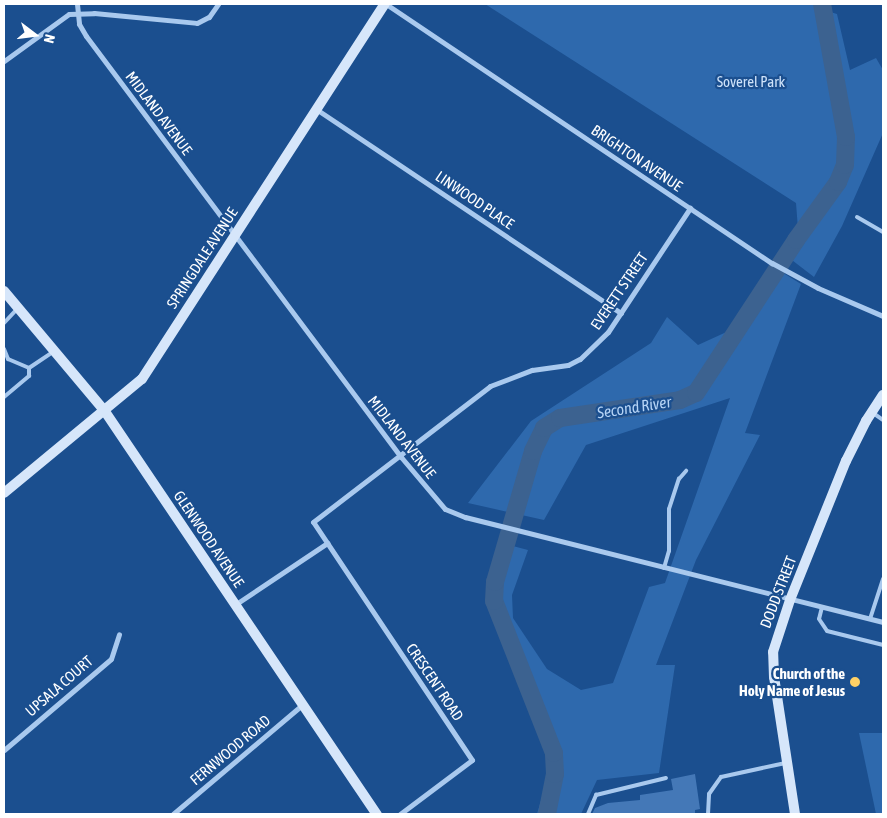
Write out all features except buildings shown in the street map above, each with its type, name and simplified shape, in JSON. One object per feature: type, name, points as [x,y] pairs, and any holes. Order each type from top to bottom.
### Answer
[{"type":"street","points":[[77,4],[77,12]]},
{"type":"street","points":[[4,61],[62,18],[77,12],[197,24],[209,17],[218,4]]},
{"type":"street","name":"SPRINGDALE AVENUE","points":[[4,493],[142,379],[385,4]]},
{"type":"street","name":"BRIGHTON AVENUE","points":[[385,4],[786,272],[883,316]]},
{"type":"street","name":"MIDLAND AVENUE","points":[[77,12],[86,36],[401,457],[446,509],[518,531],[883,622]]},
{"type":"street","name":"LINWOOD PLACE","points":[[316,108],[621,313]]},
{"type":"street","name":"EVERETT STREET","points":[[327,543],[313,522],[401,457],[490,386],[532,370],[568,365],[580,359],[603,337],[621,313],[690,208]]},
{"type":"street","name":"GLENWOOD AVENUE","points":[[4,290],[104,410],[377,814]]},
{"type":"street","name":"DODD STREET","points":[[795,814],[773,665],[776,640],[790,600],[852,448],[871,412],[883,395]]},
{"type":"street","points":[[236,604],[327,543]]},
{"type":"street","name":"CRESCENT ROAD","points":[[327,543],[472,760],[400,814]]},
{"type":"street","name":"UPSALA COURT","points":[[4,750],[110,659],[119,634]]},
{"type":"street","name":"FERNWOOD ROAD","points":[[173,814],[303,704]]},
{"type":"lane","points":[[858,217],[883,232]]},
{"type":"lane","points":[[4,323],[18,308]]},
{"type":"lane","points":[[4,349],[8,359],[29,368]]},
{"type":"lane","points":[[29,368],[54,351]]},
{"type":"lane","points":[[4,397],[29,376],[29,368]]},
{"type":"lane","points":[[871,412],[883,420]]},
{"type":"lane","points":[[664,568],[668,551],[669,509],[679,479],[686,471]]},
{"type":"lane","points":[[870,619],[883,579]]},
{"type":"lane","points":[[822,607],[819,619],[826,631],[883,645]]},
{"type":"lane","points":[[708,814],[709,794],[720,777],[787,762]]},
{"type":"lane","points":[[588,814],[596,795],[666,778]]},
{"type":"green space","name":"Soverel Park","points":[[485,4],[816,4],[817,8],[837,14],[850,70],[876,58],[883,70],[883,133],[842,226],[814,277],[784,254],[798,229],[796,203]]},
{"type":"green space","points":[[772,266],[801,284],[745,433],[760,435],[696,560],[656,665],[675,665],[659,773],[597,780],[581,814],[537,814],[551,766],[493,606],[509,545],[528,550],[512,595],[513,618],[547,669],[581,690],[613,683],[649,587],[665,583],[730,398],[586,445],[544,520],[468,503],[531,421],[651,343],[667,317],[698,345],[733,329]]},
{"type":"green space","points":[[859,733],[883,733],[883,814],[876,814]]},
{"type":"waterway","name":"Second River","points":[[547,814],[555,774],[554,753],[494,601],[495,582],[533,451],[544,428],[560,418],[680,400],[696,393],[796,240],[838,182],[845,165],[846,137],[822,4]]},
{"type":"place","name":"Church of the Holy Name of Jesus","points":[[855,682]]}]
